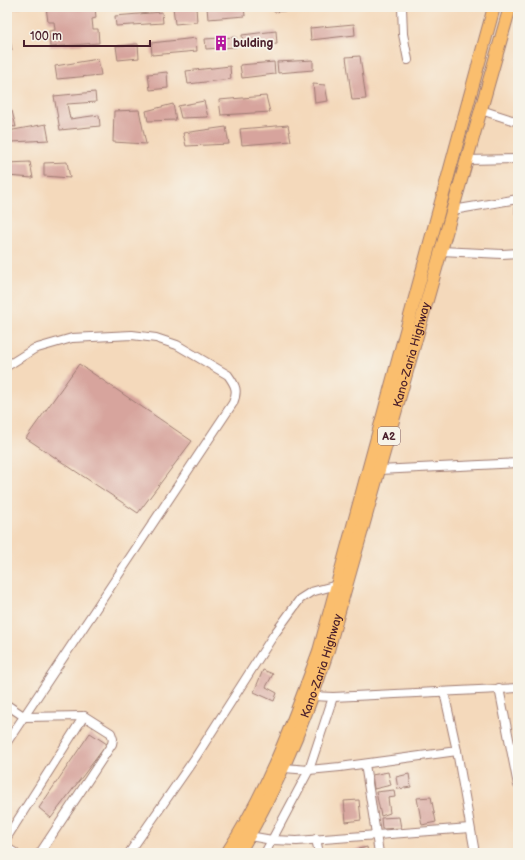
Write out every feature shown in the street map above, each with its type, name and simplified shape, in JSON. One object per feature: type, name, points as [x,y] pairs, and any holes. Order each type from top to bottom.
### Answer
[{"type":"highway","name":"Kano-Zaria Highway","points":[[227,853],[271,773],[294,718],[319,650],[494,7]]},
{"type":"highway","name":"Kano-Zaria Highway","points":[[239,853],[284,768],[313,696],[328,650],[510,7]]},
{"type":"street","points":[[402,7],[403,34],[408,60]]},
{"type":"street","points":[[481,110],[518,122]]},
{"type":"street","points":[[467,160],[518,159]]},
{"type":"street","points":[[453,210],[518,199]]},
{"type":"street","points":[[441,251],[502,254],[518,253],[518,260]]},
{"type":"street","points":[[7,366],[34,349],[72,338],[138,336],[156,338],[177,345],[228,375],[236,389],[233,403],[7,742]]},
{"type":"street","points":[[380,470],[518,463]]},
{"type":"street","points":[[129,853],[195,758],[272,636],[300,600],[311,592],[337,585]]},
{"type":"street","points":[[499,688],[518,785]]},
{"type":"street","points":[[313,696],[333,698],[518,688]]},
{"type":"street","points":[[444,692],[457,751],[475,853]]},
{"type":"street","points":[[265,853],[308,770],[333,698]]},
{"type":"street","points":[[7,704],[25,717],[84,716],[111,733],[113,739],[112,744],[40,853]]},
{"type":"street","points":[[7,837],[84,716]]},
{"type":"street","points":[[284,768],[308,770],[365,764],[457,751]]},
{"type":"street","points":[[365,764],[379,853]]},
{"type":"street","points":[[249,836],[272,840],[297,841],[470,828]]},
{"type":"street","points":[[316,839],[319,853]]},
{"type":"street","points":[[7,848],[15,853]]},
{"type":"building","points":[[7,7],[22,7],[22,8],[7,9]]},
{"type":"building","points":[[46,7],[95,7],[96,18],[92,19],[93,29],[98,29],[99,43],[50,47],[49,31],[55,30],[54,22],[48,22]]},
{"type":"building","points":[[173,7],[196,7],[197,22],[175,24]]},
{"type":"building","points":[[207,7],[244,7],[245,16],[208,19]]},
{"type":"building","points":[[273,7],[318,7],[318,8],[274,12]]},
{"type":"building","points":[[162,12],[163,23],[116,26],[115,16]]},
{"type":"building","points":[[354,24],[355,35],[311,40],[310,28]]},
{"type":"building","points":[[8,30],[12,50],[7,50]]},
{"type":"building","points":[[276,31],[277,44],[243,47],[242,35]]},
{"type":"building","name":"bulding","points":[[236,37],[236,47],[206,49],[205,39]]},
{"type":"building","points":[[196,38],[197,51],[152,55],[151,43]]},
{"type":"building","points":[[138,44],[139,58],[118,60],[116,46]]},
{"type":"building","points":[[360,56],[366,99],[352,100],[346,57]]},
{"type":"building","points":[[98,59],[101,75],[57,79],[55,66]]},
{"type":"building","points":[[313,60],[313,70],[278,73],[277,62]]},
{"type":"building","points":[[274,62],[275,74],[242,78],[240,65]]},
{"type":"building","points":[[230,66],[231,79],[188,84],[186,71]]},
{"type":"building","points":[[167,72],[168,88],[150,90],[148,74]]},
{"type":"building","points":[[313,84],[325,85],[328,101],[315,103]]},
{"type":"building","points":[[95,92],[96,102],[67,104],[70,119],[99,115],[100,126],[60,130],[54,96]]},
{"type":"building","points":[[266,96],[270,112],[221,115],[219,100]]},
{"type":"building","points":[[204,101],[208,117],[181,118],[178,106]]},
{"type":"building","points":[[173,104],[176,120],[148,121],[146,111]]},
{"type":"building","points":[[7,110],[12,111],[16,127],[7,126]]},
{"type":"building","points":[[139,110],[146,144],[113,142],[114,111]]},
{"type":"building","points":[[46,124],[49,140],[12,142],[8,131]]},
{"type":"building","points":[[288,125],[291,141],[242,145],[240,129]]},
{"type":"building","points":[[226,127],[229,144],[186,146],[183,133]]},
{"type":"building","points":[[30,162],[33,178],[7,176],[7,163]]},
{"type":"building","points":[[67,162],[70,178],[44,176],[44,163]]},
{"type":"building","points":[[515,205],[518,205],[518,213],[515,214]]},
{"type":"building","points":[[79,364],[192,441],[138,513],[26,438]]},
{"type":"building","points":[[263,670],[273,674],[266,687],[277,693],[274,701],[254,692]]},
{"type":"building","points":[[90,733],[107,744],[51,818],[39,808]]},
{"type":"building","points":[[388,772],[391,785],[374,789],[372,775]]},
{"type":"building","points":[[409,774],[411,787],[398,789],[396,777]]},
{"type":"building","points":[[394,790],[395,797],[388,798],[390,813],[381,816],[376,792]]},
{"type":"building","points":[[431,797],[436,822],[422,825],[417,798]]},
{"type":"building","points":[[359,800],[361,820],[346,822],[344,801]]},
{"type":"building","points":[[399,817],[401,828],[382,829],[381,818]]},
{"type":"building","points":[[367,847],[368,853],[354,853],[354,850]]},
{"type":"place","name":"bulding","points":[[221,43]]}]
